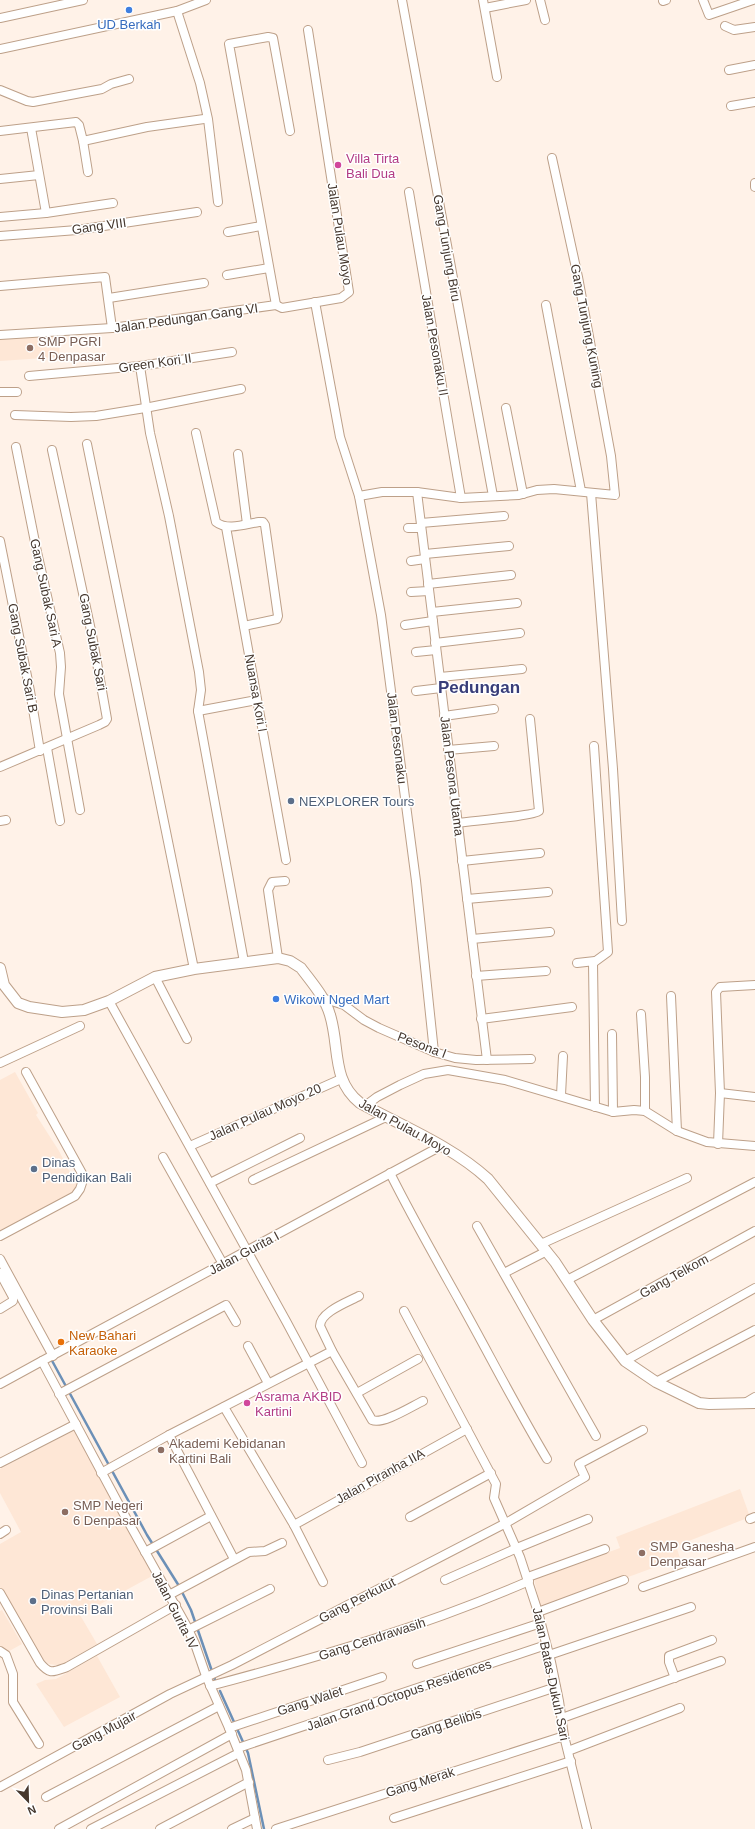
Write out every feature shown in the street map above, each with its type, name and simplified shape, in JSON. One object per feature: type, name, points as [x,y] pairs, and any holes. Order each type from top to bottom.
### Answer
[{"type":"street","points":[[0,18],[82,0]]},
{"type":"street","points":[[0,49],[177,12],[195,2],[206,0]]},
{"type":"street","name":"Gang Tunjung Biru","points":[[402,0],[493,496]]},
{"type":"street","points":[[497,77],[484,4],[526,0]]},
{"type":"street","points":[[540,0],[545,20]]},
{"type":"street","points":[[703,0],[708,15],[753,0]]},
{"type":"street","points":[[177,12],[202,90],[208,119],[218,202]]},
{"type":"street","points":[[725,26],[734,30],[755,27]]},
{"type":"street","name":"Jalan Pulau Moyo","points":[[276,305],[278,308],[282,308],[343,297],[348,293],[349,288],[308,30]]},
{"type":"street","points":[[276,305],[229,44],[268,37],[273,38],[290,131]]},
{"type":"street","points":[[729,70],[755,65]]},
{"type":"street","points":[[0,90],[27,102],[33,102],[102,89],[111,84],[128,79]]},
{"type":"street","points":[[731,106],[755,102]]},
{"type":"street","points":[[82,141],[147,127],[204,118]]},
{"type":"street","points":[[0,131],[12,131],[76,122],[79,125],[88,172]]},
{"type":"street","points":[[31,128],[46,213]]},
{"type":"street","name":"Gang Tunjung Kuning","points":[[552,158],[581,292],[611,456],[615,495],[591,493]]},
{"type":"street","points":[[0,179],[40,175]]},
{"type":"street","name":"Jalan Pesonaku II","points":[[409,192],[461,498]]},
{"type":"street","points":[[0,217],[46,213],[113,203]]},
{"type":"street","name":"Gang VIII","points":[[0,236],[77,230],[197,212]]},
{"type":"street","points":[[228,232],[261,226]]},
{"type":"street","points":[[227,275],[269,268]]},
{"type":"street","points":[[0,286],[105,277],[112,328]]},
{"type":"street","points":[[109,298],[204,283]]},
{"type":"street","name":"Jalan Pesonaku","points":[[315,302],[340,438],[359,496],[381,615],[416,881],[434,1052]]},
{"type":"street","name":"Jalan Pedungan Gang VI","points":[[0,335],[112,328],[276,305]]},
{"type":"street","points":[[546,305],[581,491]]},
{"type":"street","name":"Green Kori II","points":[[29,376],[140,366],[232,352]]},
{"type":"street","points":[[140,366],[145,408],[169,516],[199,672],[201,690],[198,711],[244,962]]},
{"type":"street","points":[[15,415],[71,417],[96,416],[241,389]]},
{"type":"street","points":[[0,392],[18,392]]},
{"type":"street","points":[[506,408],[523,494]]},
{"type":"street","points":[[196,433],[216,522],[220,526],[226,527],[263,522],[265,525],[278,616],[277,619],[271,621],[244,626]]},
{"type":"street","points":[[87,444],[194,969]]},
{"type":"street","name":"Gang Subak Sari A","points":[[16,447],[37,552],[60,653],[61,668],[59,694],[80,810]]},
{"type":"street","name":"Gang Subak Sari","points":[[0,764],[43,749],[105,722],[107,719],[93,642],[52,450]]},
{"type":"street","points":[[238,454],[247,524]]},
{"type":"street","points":[[359,496],[382,492],[417,492],[461,498],[523,494],[542,489],[591,493],[613,769],[622,921]]},
{"type":"street","name":"Jalan Pesona Utama","points":[[417,492],[487,1060]]},
{"type":"street","points":[[408,528],[421,525],[504,516]]},
{"type":"street","name":"Nuansa Kori I","points":[[226,527],[286,860]]},
{"type":"street","name":"Gang Subak Sari B","points":[[0,542],[30,691],[60,821]]},
{"type":"street","points":[[411,561],[425,556],[509,546]]},
{"type":"street","points":[[411,592],[429,587],[511,575]]},
{"type":"street","points":[[432,612],[517,602]]},
{"type":"street","points":[[405,625],[433,621]]},
{"type":"street","points":[[416,652],[436,646],[520,633]]},
{"type":"street","points":[[440,677],[522,669]]},
{"type":"street","points":[[416,691],[441,688]]},
{"type":"street","points":[[198,711],[257,700]]},
{"type":"street","points":[[444,716],[494,709]]},
{"type":"street","points":[[458,823],[505,816],[526,815],[539,811],[530,719]]},
{"type":"street","points":[[448,750],[494,746]]},
{"type":"street","points":[[577,962],[595,961],[608,952],[594,746]]},
{"type":"street","points":[[462,861],[540,853]]},
{"type":"street","points":[[278,958],[268,890],[272,882],[285,881]]},
{"type":"street","points":[[467,899],[548,892]]},
{"type":"street","points":[[472,939],[550,932]]},
{"type":"street","name":"Jalan Pulau Moyo","points":[[0,968],[2,986],[18,1003],[29,1007],[62,1012],[84,1010],[109,1001],[155,977],[194,969],[244,962],[278,958],[290,961],[301,968],[322,998],[331,1017],[340,1079],[354,1099],[386,1118],[441,1146],[477,1169],[488,1179],[544,1248],[568,1280],[593,1320],[625,1361],[656,1382],[699,1403],[755,1403]]},
{"type":"street","points":[[595,961],[593,963],[592,979],[595,1107]]},
{"type":"street","points":[[476,976],[546,971]]},
{"type":"street","points":[[155,977],[187,1039]]},
{"type":"street","points":[[718,1144],[720,1094],[716,990],[720,987],[755,985]]},
{"type":"street","points":[[672,996],[677,1132]]},
{"type":"street","name":"Pesona I","points":[[322,998],[344,1005],[364,1020],[412,1044],[454,1058],[487,1060],[530,1059]]},
{"type":"street","points":[[109,1001],[190,1146],[362,1463]]},
{"type":"street","points":[[481,1018],[572,1007]]},
{"type":"street","points":[[641,1014],[646,1111]]},
{"type":"street","points":[[0,1063],[80,1026]]},
{"type":"street","points":[[612,1034],[613,1112]]},
{"type":"street","points":[[561,1095],[562,1056]]},
{"type":"street","points":[[365,1106],[377,1097],[424,1074],[448,1070],[506,1080],[561,1095],[613,1112],[634,1110],[646,1111],[677,1132],[693,1138],[718,1144],[755,1146]]},
{"type":"street","points":[[0,1236],[75,1196],[84,1176],[26,1072]]},
{"type":"street","name":"Jalan Pulau Moyo 20","points":[[190,1146],[340,1079]]},
{"type":"street","points":[[720,1094],[755,1097]]},
{"type":"street","points":[[253,1180],[386,1118]]},
{"type":"street","points":[[210,1183],[300,1138]]},
{"type":"street","name":"Jalan Gurita I","points":[[0,1384],[441,1146]]},
{"type":"street","points":[[163,1158],[222,1264]]},
{"type":"street","points":[[390,1173],[415,1224],[547,1459]]},
{"type":"street","points":[[504,1273],[544,1248],[687,1178]]},
{"type":"street","points":[[568,1280],[755,1182]]},
{"type":"street","points":[[477,1226],[596,1436]]},
{"type":"street","name":"Gang Telkom","points":[[593,1320],[755,1231]]},
{"type":"street","points":[[0,1259],[11,1285],[12,1294],[12,1300],[0,1309]]},
{"type":"street","points":[[0,1273],[11,1285]]},
{"type":"street","name":"Jalan Gurita IV","points":[[11,1285],[48,1358],[61,1393],[76,1424],[103,1472],[150,1549],[170,1594],[189,1630],[210,1686],[219,1706],[233,1728],[248,1782],[257,1829]]},
{"type":"street","points":[[625,1361],[755,1288]]},
{"type":"street","points":[[359,1296],[325,1315],[320,1321],[320,1326],[332,1351],[372,1420],[376,1422],[384,1420],[423,1400]]},
{"type":"street","points":[[61,1393],[226,1305],[236,1322]]},
{"type":"street","name":"Jalan Batas Dukuh Sari","points":[[404,1311],[496,1484],[494,1498],[517,1548],[541,1623],[556,1687],[564,1736],[587,1829]]},
{"type":"street","points":[[656,1382],[755,1330]]},
{"type":"street","points":[[248,1346],[268,1383]]},
{"type":"street","points":[[103,1472],[169,1435],[332,1351]]},
{"type":"street","points":[[357,1393],[418,1360]]},
{"type":"street","points":[[744,1403],[755,1396]]},
{"type":"street","points":[[224,1407],[294,1525],[323,1582]]},
{"type":"street","points":[[0,1463],[76,1424]]},
{"type":"street","name":"Jalan Piranha IIA","points":[[294,1525],[467,1429]]},
{"type":"street","name":"Gang Perkutut","points":[[207,1676],[506,1523],[585,1477],[579,1464],[643,1430]]},
{"type":"street","points":[[169,1435],[234,1559]]},
{"type":"street","points":[[410,1517],[491,1473]]},
{"type":"street","points":[[150,1549],[211,1516]]},
{"type":"street","points":[[445,1580],[588,1519]]},
{"type":"street","points":[[170,1594],[249,1552],[265,1551],[282,1544]]},
{"type":"street","points":[[643,1587],[755,1547]]},
{"type":"street","name":"Gang Cendrawasih","points":[[210,1686],[290,1665],[415,1626],[605,1549]]},
{"type":"street","points":[[538,1612],[624,1580]]},
{"type":"street","points":[[189,1630],[270,1589]]},
{"type":"street","points":[[0,1593],[40,1663],[50,1672],[67,1667],[176,1605]]},
{"type":"street","points":[[549,1655],[691,1607]]},
{"type":"street","points":[[417,1664],[541,1623]]},
{"type":"street","points":[[675,1678],[668,1662],[669,1656],[712,1640]]},
{"type":"street","name":"Jalan Grand Octopus Residences","points":[[91,1829],[239,1749],[251,1744],[546,1645]]},
{"type":"street","points":[[0,1651],[6,1654],[13,1674],[13,1702],[39,1744]]},
{"type":"street","points":[[562,1718],[721,1661]]},
{"type":"street","name":"Gang Mujair","points":[[0,1788],[50,1759],[207,1676]]},
{"type":"street","name":"Gang Walet","points":[[59,1829],[233,1728],[382,1676]]},
{"type":"street","name":"Gang Belibis","points":[[331,1759],[360,1752],[556,1687]]},
{"type":"street","points":[[46,1797],[219,1706]]},
{"type":"street","points":[[568,1751],[680,1708]]},
{"type":"street","name":"Gang Merak","points":[[276,1829],[564,1736]]},
{"type":"street","points":[[394,1818],[571,1761]]},
{"type":"street","points":[[160,1829],[248,1782]]},
{"type":"street","points":[[232,1829],[255,1818]]},
{"type":"shaded area","name":"SMP PGRI 4 Denpasar","points":[[60,333],[59,357],[0,361],[0,339]]},
{"type":"shaded area","name":"Dinas Pendidikan Bali","points":[[15,1072],[38,1113],[36,1115],[59,1151],[77,1186],[70,1195],[0,1233],[0,1080]]},
{"type":"shaded area","name":"SMP Negeri 6 Denpasar","points":[[75,1430],[154,1575],[80,1615],[97,1644],[64,1663],[56,1665],[49,1664],[42,1658],[24,1636],[0,1587],[0,1544],[21,1532],[0,1493],[0,1469]]},
{"type":"shaded area","name":"SMP Ganesha Denpasar","points":[[740,1489],[750,1517],[676,1546],[680,1558],[541,1609],[534,1579],[620,1548],[616,1537]]},
{"type":"shaded area","points":[[2,1610],[22,1644],[0,1656],[0,1611]]},
{"type":"shaded area","points":[[97,1656],[120,1697],[64,1727],[36,1684],[45,1680],[56,1679]]},
{"type":"waterway","points":[[50,1357],[147,1535],[179,1586],[191,1610],[215,1680]]},
{"type":"waterway","points":[[220,1691],[248,1753],[264,1829]]},
{"type":"place","name":"UD Berkah","points":[[129,10]]},
{"type":"place","name":"Villa Tirta Bali Dua","points":[[338,165]]},
{"type":"place","name":"SMP PGRI 4 Denpasar","points":[[30,348]]},
{"type":"place","name":"NEXPLORER Tours","points":[[291,801]]},
{"type":"place","name":"Wikowi Nged Mart","points":[[276,999]]},
{"type":"place","name":"Dinas Pendidikan Bali","points":[[34,1169]]},
{"type":"place","name":"New Bahari Karaoke","points":[[61,1342]]},
{"type":"place","name":"Asrama AKBID Kartini","points":[[247,1403]]},
{"type":"place","name":"Akademi Kebidanan Kartini Bali","points":[[161,1450]]},
{"type":"place","name":"SMP Negeri 6 Denpasar","points":[[65,1512]]},
{"type":"place","name":"SMP Ganesha Denpasar","points":[[642,1553]]},
{"type":"place","name":"Dinas Pertanian Provinsi Bali","points":[[33,1601]]},
{"type":"district","name":"Pedungan","points":[[479,687]]}]
